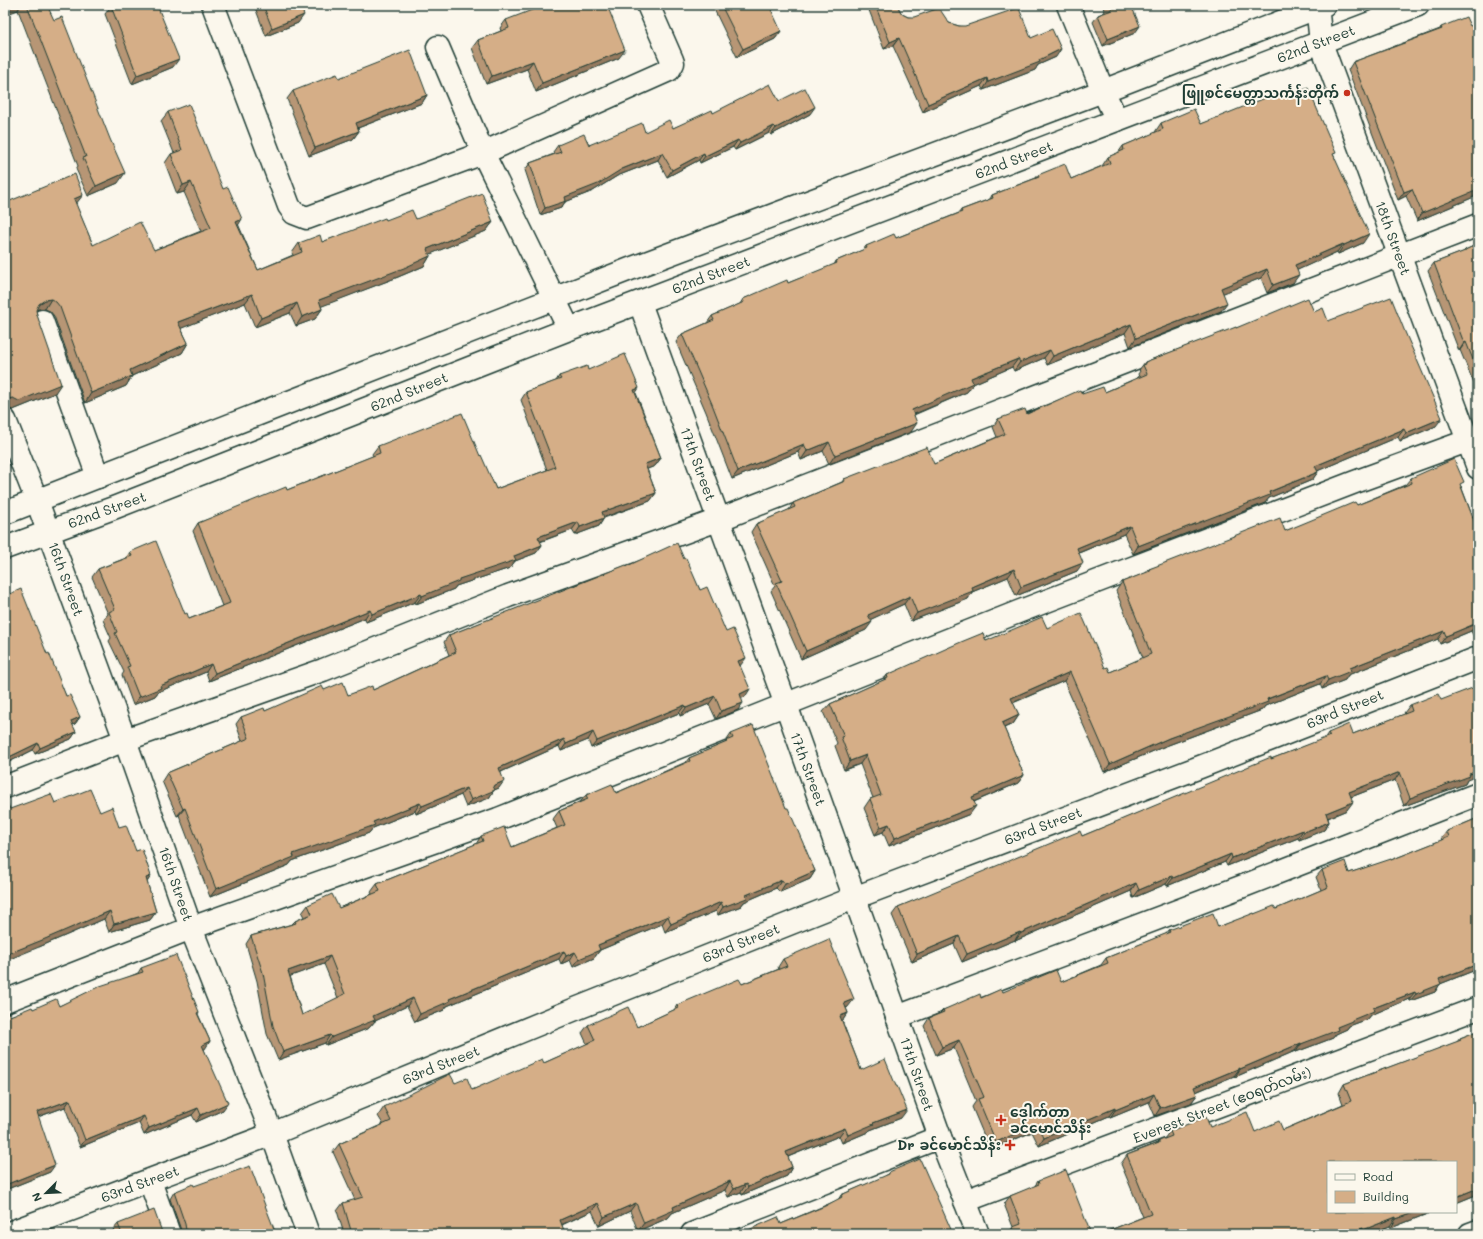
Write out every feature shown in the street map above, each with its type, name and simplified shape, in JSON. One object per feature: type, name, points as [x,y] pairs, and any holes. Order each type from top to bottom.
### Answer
[{"type":"street","points":[[213,5],[289,206],[294,213],[302,217],[311,218],[483,153],[669,70],[673,63],[648,5]]},
{"type":"street","points":[[905,13],[928,5]]},
{"type":"street","points":[[942,5],[951,21],[956,22],[1005,5]]},
{"type":"street","points":[[1068,5],[1103,91],[1117,120]]},
{"type":"street","name":"62nd Street","points":[[5,548],[116,507],[569,329],[1418,5]]},
{"type":"street","points":[[5,513],[554,299],[1103,91],[1320,6]]},
{"type":"street","name":"18th Street","points":[[1320,6],[1321,42],[1399,255],[1473,439],[1478,468]]},
{"type":"street","points":[[438,47],[483,153],[569,329]]},
{"type":"street","points":[[5,787],[125,740],[323,670],[508,596],[718,520],[1478,225]]},
{"type":"street","name":"17th Street","points":[[640,303],[940,1136],[978,1234]]},
{"type":"street","points":[[42,321],[98,477]]},
{"type":"street","name":"16th Street","points":[[5,420],[37,501],[125,740],[191,928],[272,1134],[308,1234]]},
{"type":"street","points":[[5,1001],[191,928],[498,819],[1025,609],[1355,482],[1473,439]]},
{"type":"street","name":"63rd Street","points":[[6,1234],[31,1230],[854,898],[1200,767],[1478,658]]},
{"type":"street","points":[[898,1017],[1254,882],[1478,794]]},
{"type":"street","name":"Everest Street (ဧ၀ရတ်လမ်း)","points":[[965,1201],[1478,1008]]},
{"type":"street","points":[[692,1234],[940,1136]]},
{"type":"street","points":[[150,1181],[169,1234]]},
{"type":"street","points":[[1470,1234],[1478,1231]]},
{"type":"building","points":[[5,5],[12,5],[5,8]]},
{"type":"building","points":[[27,5],[47,5],[54,20],[62,17],[125,173],[96,186],[83,158],[86,157]]},
{"type":"building","points":[[157,5],[179,59],[137,75],[111,6]]},
{"type":"building","points":[[263,5],[300,5],[304,15],[272,28]]},
{"type":"building","points":[[545,5],[607,5],[625,50],[542,83],[533,61],[492,76],[478,40],[509,28],[506,20]]},
{"type":"building","points":[[721,5],[752,5],[754,8],[760,5],[769,5],[781,31],[743,49]]},
{"type":"building","points":[[875,5],[898,5],[902,14],[908,17],[914,17],[939,8],[949,23],[959,26],[965,26],[1015,9],[1018,6],[1031,38],[1052,29],[1061,49],[1039,60],[1040,62],[988,82],[987,78],[928,104],[899,38],[890,42]]},
{"type":"building","points":[[1110,5],[1131,5],[1140,26],[1108,39],[1098,15],[1112,10]]},
{"type":"building","points":[[1466,17],[1470,26],[1478,23],[1478,190],[1422,213],[1412,189],[1404,192],[1353,62],[1442,29],[1441,27]]},
{"type":"building","points":[[410,50],[427,95],[356,123],[359,131],[315,148],[293,91],[337,74],[339,78]]},
{"type":"building","points":[[770,84],[779,101],[805,88],[815,107],[776,128],[774,126],[740,143],[738,140],[705,156],[704,153],[672,170],[662,153],[622,169],[598,184],[565,197],[566,201],[545,208],[530,163],[561,152],[558,145],[584,134],[589,145],[642,123],[645,132],[669,120],[673,128],[712,110],[713,113]]},
{"type":"building","points":[[1290,88],[1293,94],[1308,88],[1336,153],[1333,154],[1369,234],[1295,265],[1299,275],[1273,285],[1267,269],[1221,288],[1227,303],[1136,338],[1131,324],[1053,356],[1050,350],[1020,362],[1018,359],[971,378],[973,383],[912,410],[917,423],[835,455],[829,442],[807,451],[804,444],[738,471],[712,404],[682,334],[714,320],[712,316],[744,302],[743,299],[787,280],[788,283],[837,263],[836,261],[867,248],[866,246],[894,234],[896,238],[962,212],[961,210],[993,198],[992,195],[1039,177],[1038,175],[1065,164],[1071,179],[1110,163],[1108,157],[1124,150],[1123,146],[1163,129],[1161,123],[1194,109],[1201,124]]},
{"type":"building","points":[[189,104],[223,189],[228,187],[242,219],[236,222],[258,270],[302,252],[299,243],[320,235],[322,242],[385,218],[386,220],[412,210],[416,219],[482,193],[493,222],[427,249],[430,256],[404,268],[319,300],[322,309],[302,317],[297,303],[261,318],[252,294],[178,322],[188,343],[130,370],[132,376],[91,393],[60,307],[51,299],[45,300],[39,304],[36,310],[61,384],[19,401],[13,398],[5,400],[5,203],[75,174],[83,195],[74,199],[93,245],[140,222],[154,250],[211,228],[191,182],[183,185],[171,154],[182,150],[168,112]]},
{"type":"building","points":[[1478,244],[1478,372],[1466,342],[1464,343],[1434,263],[1465,251]]},
{"type":"building","points":[[1391,297],[1442,418],[1406,433],[1404,429],[1315,466],[1318,472],[1269,492],[1270,495],[1138,546],[1130,526],[1077,548],[1083,563],[1021,587],[1014,569],[972,587],[973,591],[917,613],[910,596],[868,615],[872,622],[806,651],[776,583],[782,581],[756,524],[795,507],[793,503],[845,481],[844,479],[927,447],[934,464],[1005,434],[998,419],[1025,409],[1027,414],[1080,390],[1082,394],[1103,387],[1105,392],[1147,374],[1143,365],[1146,364],[1145,362],[1236,328],[1308,298],[1314,312],[1323,308],[1328,321]]},
{"type":"building","points":[[625,354],[639,388],[634,390],[661,458],[645,464],[656,493],[602,512],[604,518],[580,527],[578,522],[538,537],[542,545],[514,556],[516,560],[459,579],[459,581],[422,596],[421,594],[372,614],[370,610],[215,673],[211,664],[160,686],[161,688],[139,697],[127,667],[130,666],[115,633],[117,632],[109,612],[115,609],[98,569],[132,556],[130,552],[156,541],[185,614],[187,613],[189,619],[230,603],[198,523],[286,487],[287,490],[380,453],[378,446],[462,413],[496,489],[555,467],[526,392],[561,379],[559,376],[587,366],[588,370]]},
{"type":"building","points":[[1454,459],[1464,482],[1460,484],[1478,531],[1478,624],[1477,623],[1446,636],[1444,631],[1350,668],[1351,671],[1328,680],[1326,676],[1267,699],[1268,702],[1169,738],[1110,764],[1070,672],[1011,698],[1019,715],[1002,723],[1024,775],[972,797],[976,806],[895,838],[889,824],[881,827],[870,799],[881,795],[866,755],[850,761],[841,737],[844,736],[830,704],[888,678],[887,675],[961,642],[983,633],[986,641],[1042,617],[1047,628],[1081,613],[1105,668],[1108,667],[1110,672],[1151,654],[1122,582],[1150,571],[1149,569],[1280,518],[1285,531],[1355,502],[1357,505],[1412,483],[1411,478]]},
{"type":"building","points":[[677,543],[684,559],[686,558],[700,590],[707,587],[726,632],[733,629],[746,658],[738,661],[750,689],[740,694],[743,703],[721,711],[715,696],[686,708],[685,705],[597,741],[593,732],[566,744],[564,739],[499,768],[504,781],[493,786],[495,790],[471,800],[466,788],[422,806],[420,803],[373,822],[375,825],[293,854],[294,857],[216,889],[185,808],[183,809],[167,773],[249,738],[241,717],[264,708],[265,711],[322,686],[324,690],[343,682],[348,695],[372,686],[373,690],[456,652],[449,635],[626,565],[627,566]]},
{"type":"building","points":[[21,589],[47,654],[49,653],[66,696],[70,695],[80,717],[71,721],[76,732],[40,748],[38,743],[5,759],[5,596]]},
{"type":"building","points":[[1475,687],[1476,692],[1478,691],[1478,771],[1469,774],[1470,776],[1410,798],[1400,772],[1349,792],[1353,802],[1326,813],[1329,822],[1304,832],[1303,830],[1232,858],[1231,854],[1173,878],[1172,876],[1139,890],[1136,883],[1021,933],[1020,932],[967,954],[959,936],[917,954],[898,907],[1080,831],[1082,836],[1271,757],[1271,759],[1330,736],[1328,733],[1349,724],[1353,734],[1412,711],[1410,705],[1438,694],[1441,700]]},
{"type":"building","points":[[753,725],[786,808],[788,808],[815,871],[785,884],[782,880],[746,895],[747,898],[723,907],[721,902],[671,924],[668,916],[598,945],[600,950],[579,959],[575,952],[566,956],[564,951],[449,999],[450,1001],[420,1014],[413,998],[373,1016],[375,1020],[332,1037],[330,1035],[283,1052],[273,1026],[263,973],[251,936],[296,923],[295,921],[312,914],[308,905],[332,894],[339,908],[380,891],[377,884],[483,841],[481,836],[504,827],[512,847],[565,825],[559,811],[588,799],[586,795],[612,784],[616,793],[690,761],[689,758],[727,742],[726,741],[733,738],[731,734]],"holes":[[[330,956],[345,994],[302,1015],[288,971]]]},
{"type":"building","points":[[90,789],[100,812],[112,807],[119,827],[126,825],[136,851],[142,849],[151,876],[146,878],[156,912],[114,924],[110,911],[5,955],[5,803],[7,802],[10,809],[51,794],[55,803]]},
{"type":"building","points":[[1478,818],[1478,964],[1439,979],[1441,984],[1373,1008],[1374,1011],[1337,1027],[1338,1030],[1301,1043],[1194,1087],[1197,1095],[1160,1108],[1154,1094],[1115,1110],[1115,1108],[1044,1138],[1038,1124],[996,1142],[978,1099],[984,1097],[959,1040],[942,1047],[929,1018],[944,1012],[943,1010],[980,994],[981,998],[1001,989],[1003,992],[1056,970],[1061,982],[1108,963],[1106,958],[1170,932],[1169,930],[1213,913],[1218,927],[1274,906],[1276,909],[1328,887],[1322,870],[1345,861],[1349,873],[1391,860],[1449,837],[1447,831]]},
{"type":"building","points":[[829,939],[854,999],[844,1003],[848,1013],[840,1016],[861,1070],[885,1059],[907,1110],[873,1123],[874,1124],[848,1135],[845,1128],[786,1152],[792,1167],[748,1187],[746,1184],[734,1189],[730,1181],[673,1207],[674,1210],[644,1223],[636,1203],[604,1217],[598,1203],[560,1220],[565,1233],[562,1234],[352,1234],[343,1203],[363,1197],[339,1144],[391,1121],[384,1107],[450,1074],[455,1083],[467,1078],[472,1090],[542,1059],[544,1063],[595,1040],[588,1025],[628,1007],[637,1027],[678,1008],[677,1005],[739,979],[742,984],[787,966],[783,959]]},
{"type":"building","points":[[176,955],[199,1012],[197,1013],[210,1041],[202,1045],[228,1103],[201,1115],[198,1108],[149,1128],[144,1116],[85,1140],[70,1100],[37,1112],[55,1165],[5,1185],[5,1015],[9,1013],[10,1016],[32,1007],[33,1009],[56,999],[59,1006],[100,986],[143,972],[141,968]]},
{"type":"building","points":[[1478,1031],[1478,1188],[1457,1197],[1457,1161],[1327,1161],[1327,1213],[1413,1213],[1396,1219],[1396,1217],[1363,1230],[1363,1228],[1346,1234],[1100,1234],[1151,1214],[1127,1155],[1159,1143],[1159,1141],[1172,1136],[1170,1131],[1206,1117],[1210,1127],[1247,1112],[1255,1132],[1279,1121],[1283,1130],[1351,1101],[1344,1084],[1461,1040],[1460,1038]]},
{"type":"building","points":[[920,1159],[953,1234],[739,1234],[778,1217],[781,1224],[825,1206],[842,1197],[841,1195]]},
{"type":"building","points":[[250,1166],[276,1234],[184,1234],[186,1230],[185,1224],[174,1192],[193,1184],[194,1186]]},
{"type":"building","points":[[1066,1170],[1091,1234],[1015,1234],[1013,1227],[1021,1224],[1010,1196],[1039,1184],[1038,1181]]},
{"type":"building","points":[[154,1210],[163,1234],[122,1234],[118,1224]]},
{"type":"building","points":[[79,1231],[80,1234],[71,1234]]},
{"type":"place","name":"ဖြူစင်မေတ္တာသင်္ကန်းတိုက်","points":[[1347,93]]},
{"type":"place","name":"ဒေါက်တာ ခင်မောင်သိန်း","points":[[1001,1120]]},
{"type":"place","name":"Dr ခင်မောင်သိန်း","points":[[1010,1145]]}]
